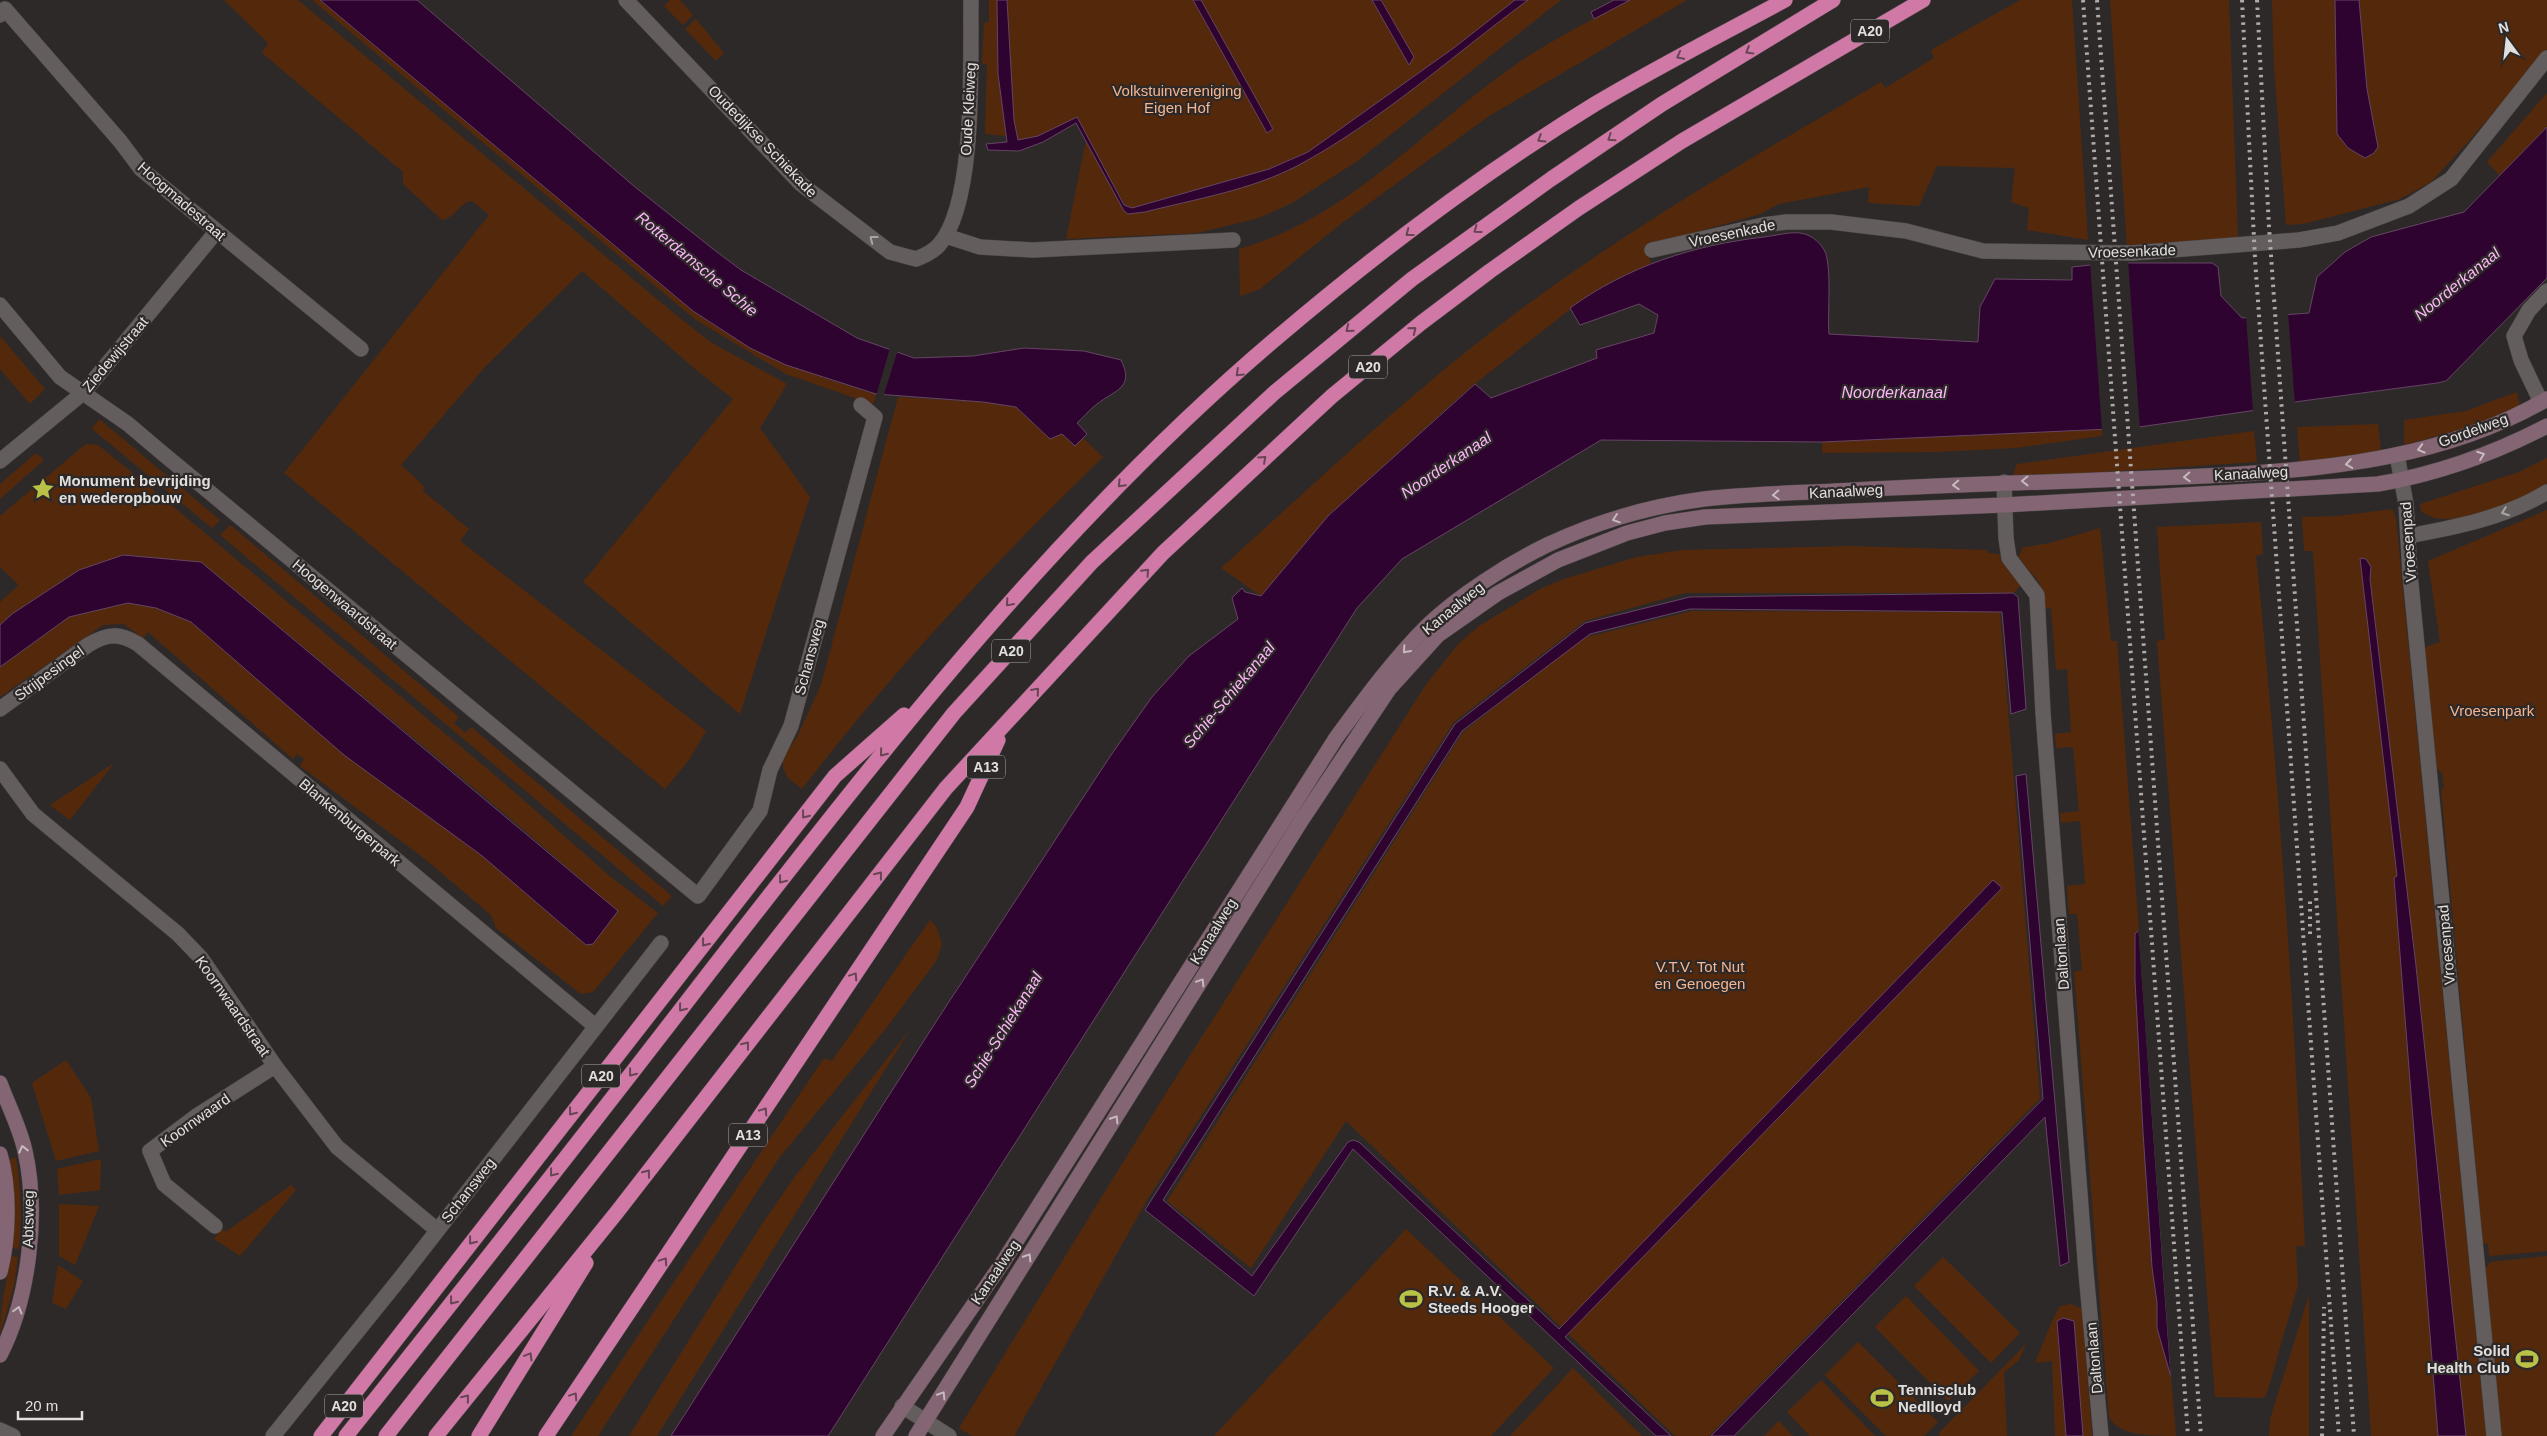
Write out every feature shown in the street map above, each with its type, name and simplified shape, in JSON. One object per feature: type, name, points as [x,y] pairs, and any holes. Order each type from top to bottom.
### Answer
[{"type":"highway","name":"A20","points":[[346,1436],[818,833],[935,687],[1048,558],[1153,452],[1274,340],[1332,292],[1520,152],[1661,66],[1785,0]]},
{"type":"highway","name":"A20","points":[[386,1436],[954,713],[1092,562],[1274,392],[1412,279],[1528,194],[1662,104],[1833,0]]},
{"type":"highway","name":"A20","points":[[436,1436],[617,1212],[946,788],[1004,728],[1083,638],[1163,553],[1325,403],[1421,323],[1579,208],[1674,146],[1923,0]]},
{"type":"highway","name":"A20","points":[[320,1436],[834,776],[935,687]]},
{"type":"highway","name":"A13","points":[[546,1436],[967,807],[1004,728]]},
{"type":"highway","name":"A20","points":[[479,1436],[617,1212]]},
{"type":"main road","name":"Gordelweg","points":[[2397,455],[2469,433],[2544,400]]},
{"type":"main road","name":"Gordelweg","points":[[2402,480],[2454,465],[2503,447],[2547,426]]},
{"type":"main road","name":"Kanaalweg","points":[[883,1436],[1003,1262],[1336,738],[1378,681],[1428,625],[1489,579],[1547,545],[1620,517],[1705,499],[2004,482],[2142,479],[2302,470],[2397,455]]},
{"type":"main road","name":"Kanaalweg","points":[[916,1436],[1301,821],[1390,689],[1438,635],[1498,593],[1558,560],[1627,533],[1665,523],[1705,517],[2004,505],[2330,488],[2402,480]]},
{"type":"main road","name":"Abtsweg","points":[[0,1083],[25,1150],[30,1197],[24,1291],[13,1330],[0,1355]]},
{"type":"main road","name":"Abtsweg","points":[[0,1154],[7,1208],[5,1253],[0,1272]]},
{"type":"street","name":"Oudedijkse Schiekade","points":[[626,0],[802,184],[890,252],[916,259]]},
{"type":"street","name":"Oude Kleiweg","points":[[916,259],[938,247],[946,236],[959,198],[969,140],[971,0]]},
{"type":"street","name":"Hoogmadestraat","points":[[2,12],[120,141],[141,169],[361,349]]},
{"type":"street","name":"Vroesenkade","points":[[1652,250],[1763,225],[1786,222],[1830,222],[1906,230],[1984,252],[2133,253],[2300,240],[2338,233],[2409,206],[2451,179],[2547,58]]},
{"type":"street","name":"Ziedewijstraat","points":[[0,461],[84,392],[216,232]]},
{"type":"street","points":[[946,236],[980,247],[1033,250],[1233,240]]},
{"type":"street","points":[[2544,400],[2521,360],[2514,336],[2529,310],[2547,291]]},
{"type":"street","name":"Hoogenwaardstraat","points":[[0,305],[60,377],[128,424],[698,896]]},
{"type":"street","name":"Schansweg","points":[[698,896],[760,811],[770,770],[791,726],[875,416],[861,404]]},
{"type":"street","name":"Vroesenpad","points":[[2397,455],[2402,480],[2408,536],[2410,574],[2494,1436]]},
{"type":"street","name":"Daltonlaan","points":[[2004,482],[2004,505],[2009,558],[2037,596],[2043,713],[2086,1272],[2101,1436]]},
{"type":"street","points":[[2408,536],[2461,526],[2507,512],[2547,492]]},
{"type":"street","name":"Blankenburgerpark","points":[[98,639],[124,636],[138,644],[596,1026]]},
{"type":"street","name":"Strijpesingel","points":[[0,709],[98,639]]},
{"type":"street","name":"Koornwaardstraat","points":[[0,769],[33,814],[178,934],[201,958],[275,1066],[337,1147],[437,1230]]},
{"type":"street","name":"Schansweg","points":[[273,1436],[661,943]]},
{"type":"street","name":"Koornwaard","points":[[215,1226],[164,1184],[150,1151],[198,1115],[275,1066]]},
{"type":"street","points":[[902,1406],[949,1436]]},
{"type":"street","points":[[0,1430],[13,1436]]},
{"type":"green space","points":[[224,0],[298,0],[676,315],[712,343],[787,384],[760,428],[810,497],[740,714],[583,582],[733,399],[694,368],[582,271],[485,367],[401,465],[424,486],[423,491],[469,529],[460,541],[706,731],[689,760],[665,789],[284,473],[489,215],[472,201],[464,204],[447,219],[442,220],[403,184],[403,172],[262,53],[268,43]]},
{"type":"green space","points":[[312,0],[320,0],[693,311],[736,339],[780,361],[827,379],[876,394],[874,402],[872,404],[786,374],[696,320]]},
{"type":"green space","points":[[670,0],[680,0],[693,15],[683,25],[664,6]]},
{"type":"green space","points":[[989,0],[997,0],[998,74],[1007,136],[985,134],[987,64],[982,64],[984,23],[989,22]]},
{"type":"green space","name":"Volkstuinvereniging Eigen Hof","points":[[1006,0],[1525,0],[1298,162],[1128,210],[1076,121],[1022,146],[1011,138]]},
{"type":"green space","points":[[1528,0],[1561,0],[1356,162],[1292,203],[1259,218],[1197,233],[1066,239],[1086,140],[1124,210],[1129,214],[1259,182],[1297,166],[1367,124],[1468,44]]},
{"type":"green space","points":[[1630,0],[1687,0],[1489,116],[1342,223],[1260,289],[1240,296],[1239,249],[1280,234],[1318,215],[1388,167],[1486,86],[1521,61]]},
{"type":"green space","points":[[2020,0],[2072,0],[2088,240],[2027,230],[2029,208],[2011,202],[2015,168],[1937,166],[1919,206],[1868,203],[1869,187],[1779,204],[1760,214],[1650,245],[1647,251],[1651,263],[1582,300],[1467,390],[1328,516],[1261,596],[1221,568],[1424,386],[1541,295],[1635,230],[1881,82],[1885,88],[1934,58],[1931,50]]},
{"type":"green space","points":[[2110,0],[2229,0],[2238,238],[2127,246]]},
{"type":"green space","points":[[2272,0],[2335,0],[2359,154],[2365,158],[2377,147],[2367,89],[2359,0],[2547,0],[2547,50],[2431,182],[2400,199],[2303,224],[2286,225],[2274,67]]},
{"type":"green space","points":[[696,19],[724,53],[716,61],[685,29]]},
{"type":"green space","points":[[2547,93],[2547,127],[2500,176],[2487,162]]},
{"type":"green space","points":[[0,336],[45,389],[30,404],[0,369]]},
{"type":"green space","points":[[2517,392],[2520,407],[2488,422],[2404,445],[2404,420],[2466,411]]},
{"type":"green space","points":[[898,397],[983,402],[1016,407],[1050,439],[1062,434],[1075,446],[1083,438],[1103,457],[946,617],[872,702],[802,789],[788,778],[783,768],[783,758],[797,737],[821,685]]},
{"type":"green space","points":[[99,419],[220,520],[212,528],[92,429]]},
{"type":"green space","points":[[2378,424],[2381,450],[2361,455],[2300,462],[2297,427]]},
{"type":"green space","points":[[2102,429],[2102,436],[2016,448],[1937,452],[1822,453],[1822,442]]},
{"type":"green space","points":[[2254,431],[2257,462],[2087,473],[2013,475],[2017,464]]},
{"type":"green space","points":[[86,444],[98,445],[145,483],[503,782],[612,878],[658,913],[593,992],[581,994],[496,928],[491,915],[425,859],[300,766],[304,759],[297,754],[293,759],[148,632],[143,638],[124,624],[103,625],[0,697],[0,667],[69,617],[128,603],[156,608],[191,622],[481,855],[586,945],[593,944],[618,911],[504,813],[201,562],[12,614],[0,625],[0,602],[19,585],[0,567],[0,516]]},
{"type":"green space","points":[[36,453],[44,460],[0,499],[0,484]]},
{"type":"green space","points":[[2547,458],[2547,486],[2519,499],[2465,517],[2448,519],[2433,517],[2421,511],[2420,504],[2519,472]]},
{"type":"green space","points":[[2392,509],[2396,519],[2486,1436],[2466,1436],[2416,966],[2370,579],[2371,567],[2360,558],[2398,876],[2394,878],[2438,1436],[2371,1436],[2313,551],[2304,551],[2302,517],[2338,516]]},
{"type":"green space","name":"Vroesenpark","points":[[2547,510],[2547,1251],[2489,1256],[2488,1243],[2483,1244],[2441,789],[2444,788],[2442,773],[2435,767],[2423,648],[2440,642],[2428,561]]},
{"type":"green space","points":[[2261,522],[2263,554],[2256,556],[2265,642],[2285,901],[2305,1246],[2296,1246],[2298,1285],[2267,1393],[2264,1398],[2215,1397],[2157,641],[2165,640],[2157,527]]},
{"type":"green space","points":[[230,525],[459,717],[454,723],[465,733],[471,727],[672,896],[663,906],[220,535]]},
{"type":"green space","points":[[2100,528],[2111,641],[2117,641],[2139,930],[2139,1048],[2149,1223],[2157,1303],[2157,1328],[2171,1377],[2176,1436],[2137,1434],[2120,1428],[2109,1417],[2074,972],[2082,970],[2077,914],[2069,914],[2067,886],[2085,884],[2080,821],[2061,823],[2060,813],[2079,811],[2073,747],[2056,748],[2055,734],[2071,732],[2067,669],[2056,670],[2051,608],[2045,609],[2039,583],[2018,556],[2022,552],[2021,548],[2050,543]]},
{"type":"green space","points":[[1850,546],[1987,550],[1988,553],[1999,554],[2003,563],[2021,585],[2013,593],[1685,593],[1585,621],[1454,722],[1147,1200],[1014,1436],[972,1436],[959,1428],[1161,1101],[1425,686],[1458,644],[1479,626],[1542,588],[1567,578],[1637,557],[1682,550]]},
{"type":"green space","name":"V.T.V. Tot Nut en Genoegen","points":[[1692,611],[2000,612],[2040,1099],[1709,1436],[1675,1436],[1346,1121],[1251,1268],[1167,1201],[1463,732],[1583,638]]},
{"type":"green space","points":[[114,763],[70,820],[50,805]]},
{"type":"green space","points":[[930,920],[937,928],[942,944],[937,960],[888,1026],[779,1158],[598,1436],[571,1436],[824,1058],[832,1061]]},
{"type":"green space","points":[[911,1028],[657,1436],[629,1436],[762,1224],[794,1178]]},
{"type":"green space","points":[[66,1060],[91,1098],[99,1151],[56,1161],[32,1083]]},
{"type":"green space","points":[[16,1158],[20,1203],[19,1249],[11,1248],[8,1159]]},
{"type":"green space","points":[[101,1159],[100,1190],[59,1195],[57,1169]]},
{"type":"green space","points":[[291,1185],[296,1190],[240,1256],[214,1239],[221,1230],[227,1231]]},
{"type":"green space","points":[[59,1204],[99,1206],[75,1265],[59,1256]]},
{"type":"green space","name":"R.V. & A.V. Steeds Hooger","points":[[1406,1229],[1554,1368],[1491,1436],[1214,1436]]},
{"type":"green space","points":[[10,1256],[18,1257],[14,1286],[0,1334],[2,1305]]},
{"type":"green space","name":"Solid Health Club","points":[[2547,1256],[2547,1436],[2501,1436],[2485,1269],[2490,1262]]},
{"type":"green space","name":"Tennisclub Nedlloyd","points":[[1943,1257],[2020,1333],[1991,1363],[1914,1286]]},
{"type":"green space","points":[[58,1265],[83,1281],[66,1309],[52,1303]]},
{"type":"green space","points":[[2309,1295],[2309,1436],[2269,1436],[2270,1419]]},
{"type":"green space","name":"Tennisclub Nedlloyd","points":[[1906,1296],[1979,1371],[1948,1401],[1875,1327]]},
{"type":"green space","points":[[2071,1304],[2082,1309],[2092,1436],[2083,1436],[2074,1321],[2057,1322],[2066,1436],[2055,1436],[2052,1361],[2035,1363],[2060,1306]]},
{"type":"green space","name":"Tennisclub Nedlloyd","points":[[1858,1342],[1938,1422],[1924,1436],[1886,1436],[1825,1375]]},
{"type":"green space","points":[[2026,1344],[2019,1360],[2004,1372],[2007,1436],[1940,1436],[1938,1434]]},
{"type":"green space","points":[[1573,1368],[1642,1436],[1510,1436]]},
{"type":"green space","name":"Tennisclub Nedlloyd","points":[[1821,1380],[1875,1436],[1810,1436],[1787,1412]]},
{"type":"green space","points":[[1779,1421],[1793,1436],[1764,1436]]},
{"type":"water","name":"Rotterdamsche Schie","points":[[320,0],[417,0],[635,187],[713,249],[741,270],[857,338],[914,358],[973,356],[1024,348],[1084,351],[1121,360],[1125,369],[1126,377],[1124,383],[1094,406],[1077,423],[1087,434],[1075,446],[1062,434],[1050,439],[1016,407],[983,402],[876,394],[786,365],[750,348],[693,311]]},
{"type":"water","points":[[997,0],[1007,0],[1014,120],[1018,140],[1038,136],[1077,117],[1124,205],[1132,208],[1269,169],[1308,152],[1455,47],[1515,0],[1528,0],[1358,129],[1297,166],[1242,188],[1145,212],[1128,214],[1124,211],[1076,123],[1043,142],[1019,151],[988,150],[986,144],[1007,142],[998,74]]},
{"type":"water","points":[[1193,0],[1201,0],[1273,129],[1267,133]]},
{"type":"water","points":[[1372,0],[1381,0],[1414,57],[1409,65]]},
{"type":"water","points":[[1614,0],[1630,0],[1594,19],[1591,12]]},
{"type":"water","points":[[2335,0],[2359,0],[2367,89],[2378,147],[2374,153],[2365,158],[2348,148],[2337,134]]},
{"type":"water","points":[[2547,127],[2547,278],[2446,381],[2272,405],[2250,411],[2132,428],[1822,442],[1601,440],[1402,559],[1357,608],[828,1436],[671,1436],[941,1014],[1111,755],[1152,697],[1189,656],[1238,619],[1232,598],[1242,588],[1245,592],[1261,596],[1328,516],[1475,384],[1491,398],[1597,358],[1596,350],[1654,333],[1658,315],[1639,304],[1580,325],[1570,308],[1615,280],[1638,269],[1687,252],[1738,241],[1796,233],[1810,236],[1817,241],[1826,255],[1829,276],[1829,334],[1978,342],[1980,307],[1995,279],[2072,280],[2072,267],[2109,263],[2212,263],[2218,267],[2221,296],[2242,318],[2309,313],[2317,277],[2345,252],[2371,237],[2464,212]]},
{"type":"water","points":[[123,555],[201,562],[618,911],[593,944],[586,945],[481,855],[344,755],[191,622],[156,608],[128,603],[69,617],[0,667],[0,625],[12,614],[79,570]]},
{"type":"water","points":[[2360,558],[2366,559],[2371,567],[2370,579],[2416,966],[2466,1436],[2438,1436],[2394,878],[2397,876]]},
{"type":"water","points":[[2013,593],[2018,597],[2026,709],[2011,714],[2002,612],[1690,609],[1590,634],[1462,731],[1163,1200],[1252,1276],[1348,1142],[1353,1140],[1359,1142],[1559,1329],[1993,880],[2002,888],[1565,1337],[1671,1436],[1656,1436],[1353,1149],[1254,1296],[1145,1210],[1455,724],[1585,623],[1690,597]]},
{"type":"water","points":[[2026,774],[2069,1262],[2060,1266],[2045,1117],[1734,1436],[1711,1436],[2043,1099],[2016,776]]},
{"type":"water","points":[[2139,930],[2171,1377],[2157,1328],[2157,1303],[2152,1267],[2135,980],[2135,934]]},
{"type":"water","points":[[2063,1318],[2074,1321],[2083,1436],[2066,1436],[2057,1321]]},
{"type":"pier","points":[[2128,260],[2140,429],[2102,431],[2090,262]]},
{"type":"pier","points":[[2288,312],[2295,405],[2253,412],[2246,316]]},
{"type":"pier","points":[[890,348],[898,350],[883,397],[876,396]]},
{"type":"pier","points":[[2138,928],[2141,930],[2174,1376],[2171,1379]]},
{"type":"railway","points":[[2083,0],[2188,1436]]},
{"type":"railway","points":[[2097,0],[2201,1436]]},
{"type":"railway","points":[[2242,0],[2255,259],[2339,1436]]},
{"type":"railway","points":[[2257,0],[2269,227],[2354,1436]]},
{"type":"railway","points":[[2310,899],[2310,934]]},
{"type":"railway","points":[[2322,1436],[2324,1307]]},
{"type":"place","name":"Monument bevrijding en wederopbouw","points":[[43,489]]},
{"type":"place","name":"R.V. & A.V. Steeds Hooger","points":[[1411,1299]]},
{"type":"place","name":"Solid Health Club","points":[[2527,1359]]},
{"type":"place","name":"Tennisclub Nedlloyd","points":[[1882,1398]]},
{"type":"water label","name":"Noorderkanaal","points":[[2457,284]]},
{"type":"water label","name":"Noorderkanaal","points":[[1894,392]]},
{"type":"water label","name":"Noorderkanaal","points":[[1446,465]]},
{"type":"water label","name":"Schie-Schiekanaal","points":[[1229,695]]},
{"type":"water label","name":"Schie-Schiekanaal","points":[[1003,1030]]}]
